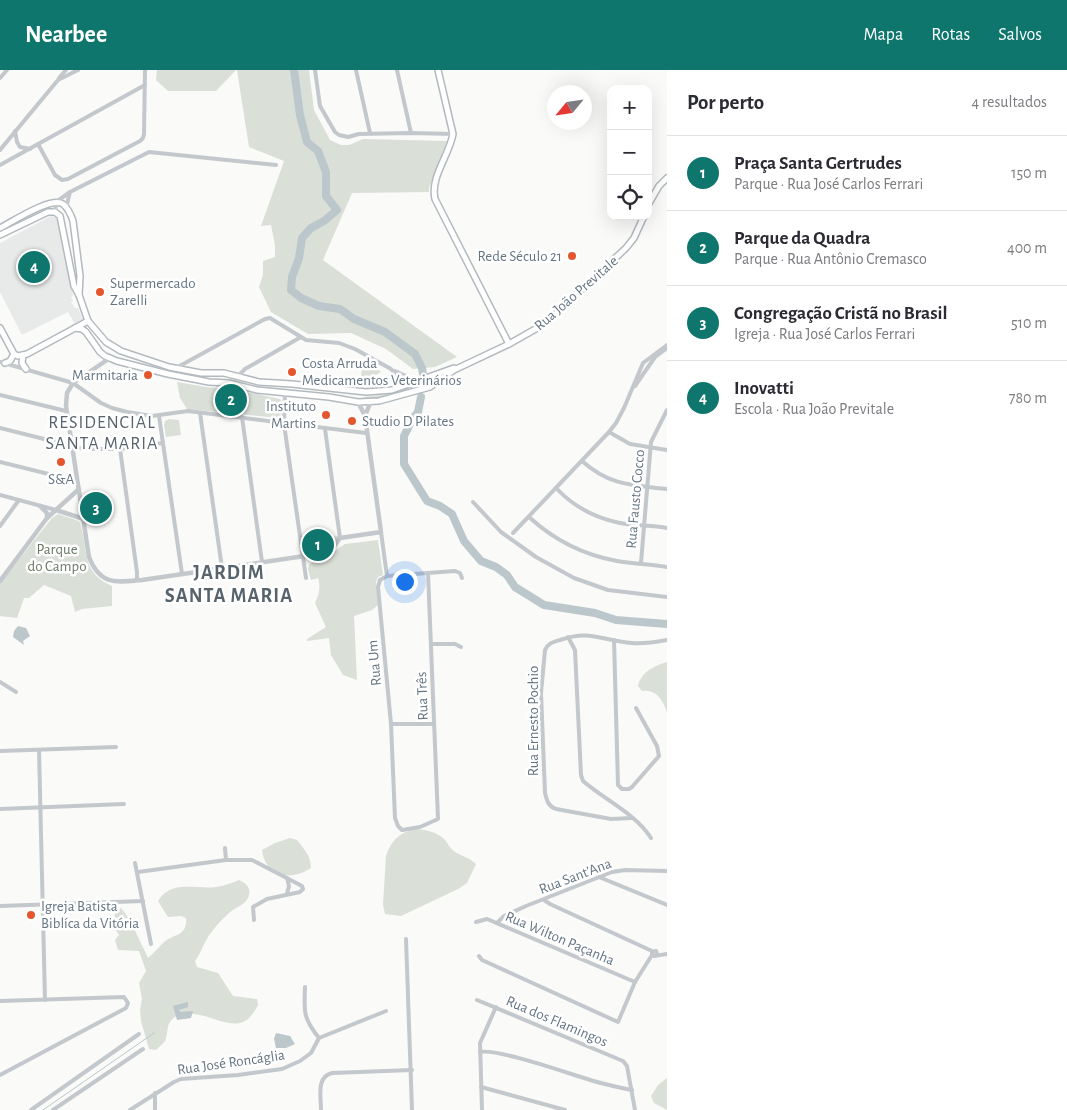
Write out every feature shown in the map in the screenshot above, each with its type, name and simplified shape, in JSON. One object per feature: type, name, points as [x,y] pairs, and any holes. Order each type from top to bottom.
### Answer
[{"type":"main road","points":[[438,70],[453,134],[452,142],[434,185],[435,199],[509,344]]},
{"type":"main road","points":[[652,198],[659,186],[667,178]]},
{"type":"main road","points":[[0,228],[47,204],[56,202],[63,204],[66,208]]},
{"type":"main road","name":"Rua João Previtale","points":[[66,208],[73,221],[81,290],[79,295]]},
{"type":"main road","points":[[0,235],[48,212],[55,212]]},
{"type":"main road","name":"Rua João Previtale","points":[[55,212],[60,216],[74,286],[88,321],[106,342],[121,351],[176,368],[201,373],[238,376],[259,382],[366,392],[381,392],[400,387],[464,365],[509,344],[548,321],[618,257],[634,238],[642,220]]},
{"type":"main road","points":[[14,354],[23,355],[88,321]]},
{"type":"main road","name":"Rua João Previtale","points":[[75,328],[86,332],[100,352],[110,358],[168,374],[202,381],[229,383],[257,390],[358,402],[371,402],[430,387],[464,365]]},
{"type":"main road","points":[[0,329],[14,354]]},
{"type":"main road","points":[[110,358],[121,351]]},
{"type":"main road","points":[[2,362],[10,361],[14,354]]},
{"type":"main road","points":[[23,355],[22,364],[26,369]]},
{"type":"main road","points":[[428,377],[432,381],[430,387]]},
{"type":"main road","points":[[358,402],[359,397],[366,392]]},
{"type":"street","points":[[0,78],[7,70]]},
{"type":"street","points":[[0,150],[66,70]]},
{"type":"street","points":[[58,80],[78,70]]},
{"type":"street","points":[[38,144],[55,175],[62,180],[68,179],[140,141],[144,134],[145,70]]},
{"type":"street","points":[[315,70],[320,106],[335,132],[339,135],[453,134]]},
{"type":"street","points":[[356,70],[370,134]]},
{"type":"street","points":[[397,70],[411,133]]},
{"type":"street","points":[[0,165],[145,85]]},
{"type":"street","points":[[15,131],[20,147],[30,149]]},
{"type":"street","points":[[4,145],[10,142],[17,142]]},
{"type":"street","points":[[16,156],[20,147]]},
{"type":"street","points":[[56,202],[70,192],[149,152],[276,166]]},
{"type":"street","points":[[66,208],[70,192]]},
{"type":"street","name":"Rua João Previtale","points":[[55,212],[56,202]]},
{"type":"street","points":[[176,368],[270,318],[312,342],[348,345],[417,381]]},
{"type":"street","points":[[238,376],[245,369],[301,337]]},
{"type":"street","points":[[513,533],[610,432],[632,390],[643,362],[667,346]]},
{"type":"street","points":[[110,358],[73,383],[67,393],[66,411],[89,558],[92,567],[99,574],[115,582],[140,580],[303,557],[325,552],[333,547],[340,538],[380,532]]},
{"type":"street","points":[[2,362],[73,383],[112,408],[152,416],[188,411],[366,433]]},
{"type":"street","points":[[391,369],[400,379],[400,387]]},
{"type":"street","points":[[285,392],[284,424],[306,578]]},
{"type":"street","points":[[0,395],[66,411]]},
{"type":"street","points":[[358,402],[364,416],[387,576],[455,571],[460,573],[462,578]]},
{"type":"street","points":[[364,416],[371,402]]},
{"type":"street","name":"Rua Fausto Cocco","points":[[641,563],[651,448],[654,436],[667,410]]},
{"type":"street","points":[[200,413],[222,568]]},
{"type":"street","points":[[159,416],[182,574]]},
{"type":"street","points":[[242,417],[262,562]]},
{"type":"street","points":[[0,428],[90,450],[120,449],[163,443]]},
{"type":"street","points":[[325,429],[340,538]]},
{"type":"street","points":[[610,432],[630,444],[667,450]]},
{"type":"street","points":[[120,449],[137,572],[140,580]]},
{"type":"street","points":[[582,461],[591,469],[610,480],[667,489]]},
{"type":"street","points":[[0,462],[78,481]]},
{"type":"street","points":[[556,488],[572,503],[592,514],[620,523],[667,528]]},
{"type":"street","points":[[0,581],[47,518],[79,489]]},
{"type":"street","points":[[0,495],[66,512],[84,519]]},
{"type":"street","points":[[66,512],[64,507],[67,501],[75,499],[81,506]]},
{"type":"street","points":[[0,526],[19,500]]},
{"type":"street","points":[[473,502],[501,532],[536,557],[574,578],[608,590],[667,597]]},
{"type":"street","points":[[40,506],[47,514],[47,518]]},
{"type":"street","points":[[73,515],[78,513],[81,506]]},
{"type":"street","points":[[529,517],[555,538],[586,553],[619,562],[667,567]]},
{"type":"street","name":"Rua Três","points":[[428,573],[438,819]]},
{"type":"street","name":"Rua Um","points":[[387,576],[380,580],[378,587],[391,724],[395,818],[402,830],[420,827],[438,819]]},
{"type":"street","name":"Rua Ernesto Pochio","points":[[632,818],[611,819],[556,810],[547,802],[541,693],[543,664],[547,645],[568,637],[587,634],[634,644],[667,640]]},
{"type":"street","points":[[568,637],[575,650],[583,781],[644,828],[651,838]]},
{"type":"street","points":[[614,640],[618,785],[622,789],[632,787],[659,756],[658,746],[636,708]]},
{"type":"street","points":[[431,644],[455,644],[461,647]]},
{"type":"street","points":[[0,682],[16,692]]},
{"type":"street","points":[[391,724],[434,724]]},
{"type":"street","points":[[0,751],[116,747]]},
{"type":"street","points":[[39,750],[45,1000]]},
{"type":"street","points":[[0,809],[124,804]]},
{"type":"street","points":[[225,848],[226,860]]},
{"type":"street","points":[[138,872],[226,860],[252,860],[297,882],[303,889],[300,892],[266,900],[253,907],[254,920]]},
{"type":"street","points":[[135,863],[151,944]]},
{"type":"street","name":"Rua Sant’Ana","points":[[497,923],[504,916],[526,906],[618,870],[667,871]]},
{"type":"street","points":[[600,877],[667,905]]},
{"type":"street","points":[[287,878],[288,894]]},
{"type":"street","points":[[553,896],[558,907]]},
{"type":"street","points":[[544,900],[654,954],[667,954]]},
{"type":"street","points":[[0,906],[143,901]]},
{"type":"street","name":"Rua Wilton Paçanha","points":[[476,922],[487,919],[635,982]]},
{"type":"street","points":[[406,939],[412,1110]]},
{"type":"street","points":[[479,956],[482,960],[618,1022],[635,982],[654,954]]},
{"type":"street","points":[[305,987],[305,1016],[309,1026],[319,1038]]},
{"type":"street","points":[[0,1001],[124,998],[128,1003],[126,1008],[0,1075]]},
{"type":"street","name":"Rua dos Flamingos","points":[[477,1000],[623,1061],[627,1066],[632,1090]]},
{"type":"street","points":[[482,1110],[480,1052],[483,1033],[496,1007]]},
{"type":"street","name":"Rua José Roncáglia","points":[[130,1110],[155,1093],[181,1079],[238,1075],[282,1069],[290,1066],[311,1053],[319,1038],[386,1010]]},
{"type":"street","points":[[31,1110],[140,1034]]},
{"type":"street","points":[[53,1110],[142,1049]]},
{"type":"street","points":[[480,1052],[505,1056],[632,1090],[635,1110]]},
{"type":"street","points":[[321,1110],[321,1080],[325,1075],[332,1073],[412,1070]]},
{"type":"street","points":[[481,1087],[565,1110]]},
{"type":"street","points":[[155,1093],[155,1110]]},
{"type":"shaded area","points":[[51,216],[59,220],[73,296],[71,297],[73,301],[71,302],[75,308],[78,308],[83,320],[75,324],[68,312],[22,335],[0,292],[0,243]]},
{"type":"shaded area","points":[[18,626],[26,628],[30,636],[23,641],[24,645],[13,637],[14,631]]},
{"type":"shaded area","points":[[188,1002],[188,1007],[179,1010],[180,1012],[193,1011],[191,1018],[177,1020],[173,1006]]},
{"type":"shaded area","points":[[276,1033],[290,1036],[295,1044],[286,1048],[276,1048],[274,1039]]},
{"type":"green space","points":[[157,70],[236,70],[216,91],[168,91],[156,80]]},
{"type":"green space","points":[[237,70],[309,70],[314,110],[330,140],[341,145],[349,145],[363,139],[447,141],[429,192],[352,193],[323,260],[457,357],[435,367],[413,369],[386,349],[351,333],[308,334],[271,312],[259,287],[263,275],[263,261],[275,257],[275,245],[271,225],[261,226],[284,161],[249,147]]},
{"type":"green space","points":[[366,361],[381,372],[371,378],[373,390],[359,391],[362,368]]},
{"type":"green space","points":[[427,381],[429,385],[380,399],[364,400],[364,397],[387,394]]},
{"type":"green space","points":[[177,382],[233,389],[280,399],[282,406],[281,414],[279,418],[187,409],[180,398]]},
{"type":"green space","points":[[169,419],[179,420],[181,435],[166,437],[164,425],[165,421]]},
{"type":"green space","name":"Parque do Campo","points":[[58,514],[80,523],[90,567],[95,574],[112,586],[112,606],[82,609],[75,612],[71,596],[44,585],[29,598],[24,598],[17,618],[0,616],[0,583],[52,518]]},
{"type":"green space","points":[[338,536],[338,539],[328,549],[307,553],[305,550],[303,541]]},
{"type":"green space","points":[[378,540],[383,575],[378,577],[376,582],[378,605],[372,610],[354,616],[357,680],[343,675],[331,655],[329,638],[307,641],[307,639],[326,627],[315,603],[319,591],[318,578],[311,580],[308,569],[313,561],[324,559],[345,544]]},
{"type":"green space","points":[[667,662],[667,712],[658,696],[651,692],[642,691],[638,686],[645,673],[657,665]]},
{"type":"green space","points":[[417,829],[438,835],[453,850],[476,864],[467,883],[458,889],[401,916],[385,914],[383,905],[388,850],[401,834]]},
{"type":"green space","points":[[290,838],[297,840],[305,850],[310,860],[311,868],[295,875],[280,874],[269,866],[264,859],[262,850]]},
{"type":"green space","points":[[239,880],[248,888],[248,898],[215,927],[195,961],[197,967],[218,973],[233,996],[257,999],[257,1007],[249,1018],[242,1023],[224,1022],[194,1014],[184,1014],[175,1017],[168,1025],[164,1042],[156,1050],[149,1049],[140,1010],[142,999],[139,983],[146,971],[139,951],[118,950],[115,940],[119,935],[114,927],[115,910],[121,908],[130,920],[148,958],[163,943],[185,929],[186,918],[181,916],[168,917],[158,901],[163,894],[177,888],[209,888]]},
{"type":"green space","points":[[667,1078],[667,1110],[654,1103],[651,1096],[658,1085]]},
{"type":"waterway","points":[[294,70],[300,115],[307,142],[318,151],[326,172],[326,196],[337,210],[324,221],[311,228],[302,238],[299,258],[292,277],[291,290],[301,298],[319,306],[340,309],[354,319],[385,332],[415,354],[423,374]]},
{"type":"waterway","points":[[421,397],[418,412],[404,436],[404,464],[427,501],[440,506],[452,514],[464,541],[481,561],[496,567],[507,575],[515,587],[544,605],[595,613],[616,620],[667,624]]},
{"type":"waterway","points":[[43,1110],[154,1033]]},
{"type":"place","name":"Rede Século 21","points":[[572,256]]},
{"type":"place","name":"Inovatti","points":[[34,267]]},
{"type":"place","name":"Supermercado Zarelli","points":[[100,292]]},
{"type":"place","name":"Costa Arruda Medicamentos Veterinários","points":[[292,372]]},
{"type":"place","name":"Marmitaria","points":[[148,375]]},
{"type":"place","name":"Parque da Quadra","points":[[231,400]]},
{"type":"place","name":"Instituto Martins","points":[[326,415]]},
{"type":"place","name":"Studio D Pilates","points":[[352,421]]},
{"type":"place","name":"S&A","points":[[61,462]]},
{"type":"place","name":"Congregação Cristã no Brasil","points":[[96,508]]},
{"type":"place","name":"Praça Santa Gertrudes","points":[[318,545]]},
{"type":"place","name":"Igreja Batista Biblíca da Vitória","points":[[31,915]]},
{"type":"district","name":"RESIDENCIAL SANTA MARIA","points":[[102,432]]},
{"type":"district","name":"JARDIM SANTA MARIA","points":[[229,584]]}]
